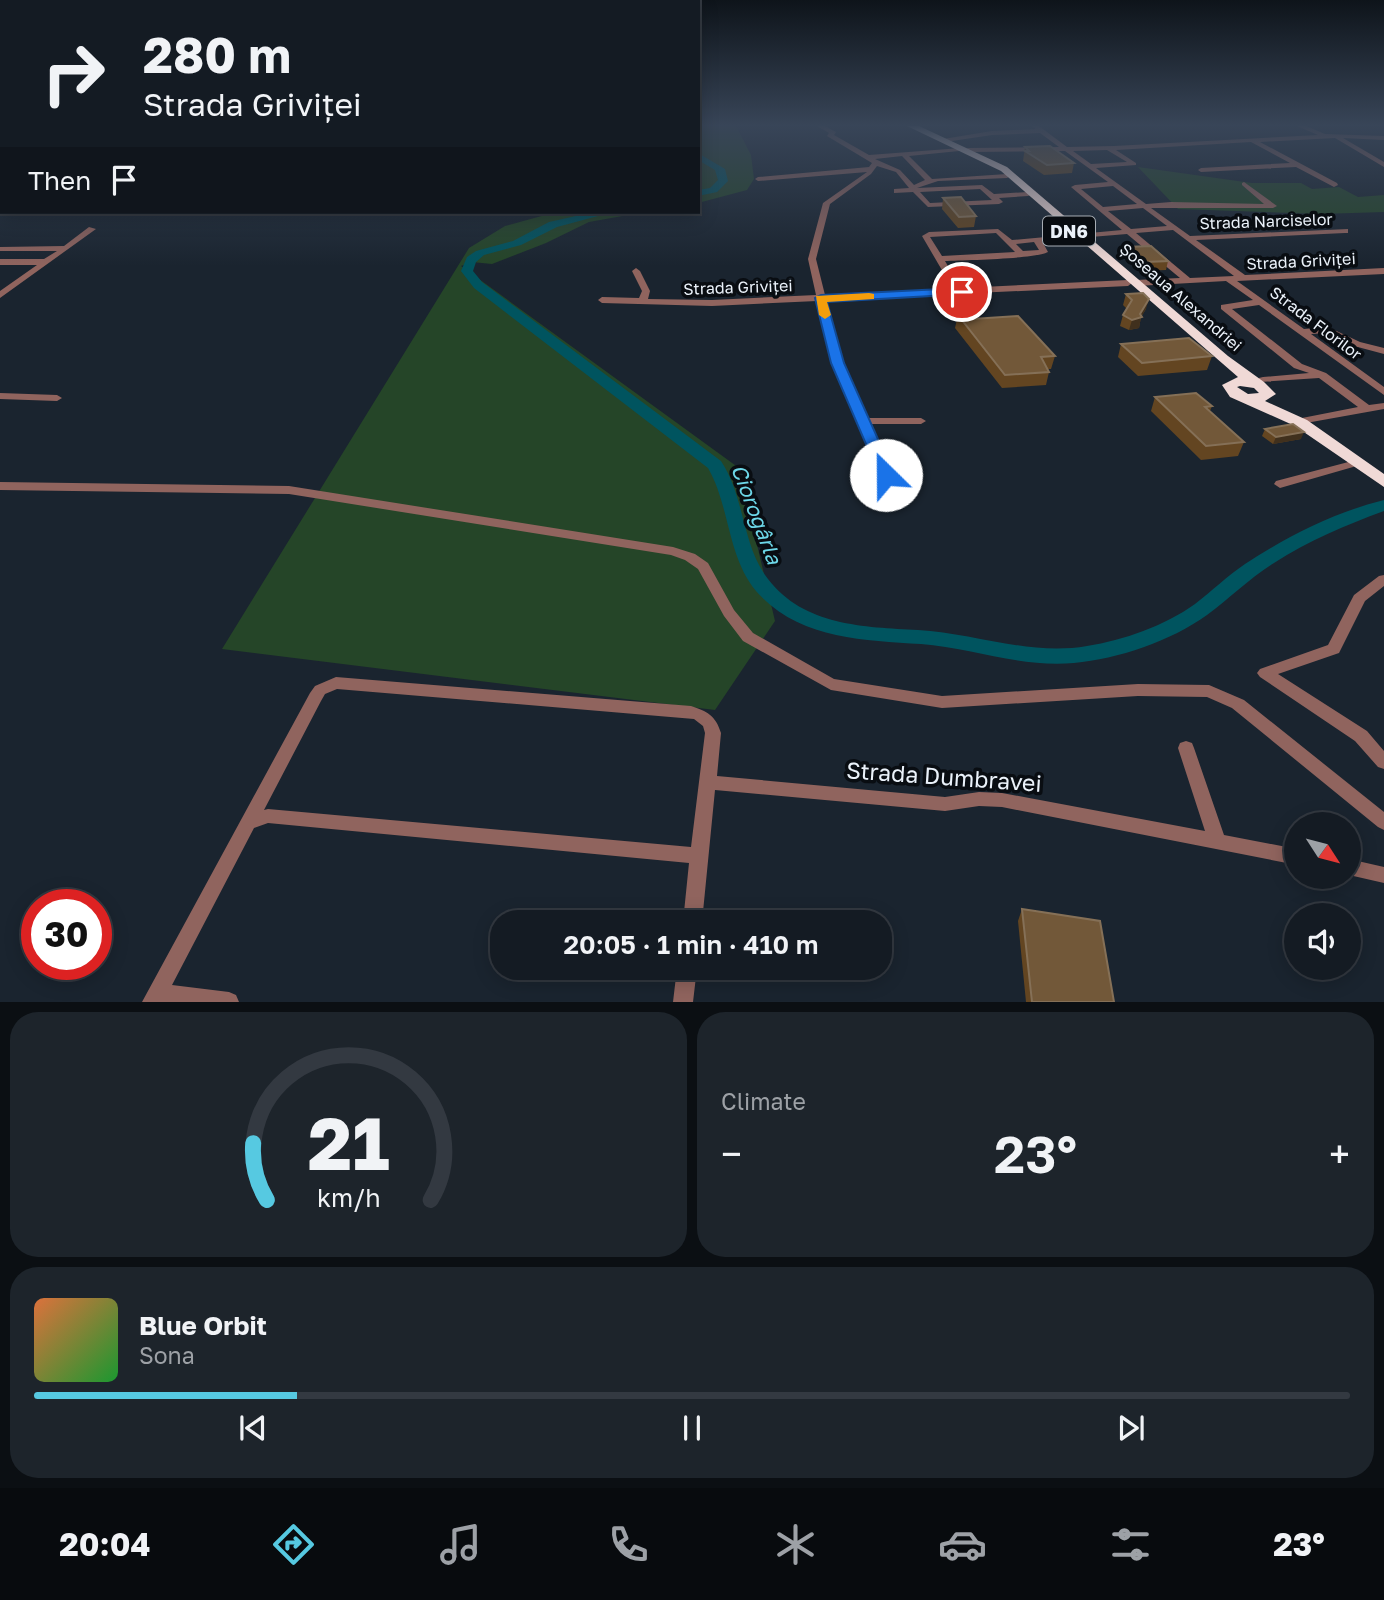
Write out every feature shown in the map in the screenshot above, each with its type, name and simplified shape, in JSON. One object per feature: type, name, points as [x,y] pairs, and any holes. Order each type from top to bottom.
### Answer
[{"type":"highway","name":"Șoseaua Alexandriei","points":[[1002,173],[1078,235]]},
{"type":"highway","name":"Șoseaua Alexandriei","points":[[1008,173],[1216,360],[1233,392],[1301,424],[1356,463],[1381,477]]},
{"type":"highway","name":"Șoseaua Alexandriei","points":[[1132,283],[1223,359],[1263,385],[1381,477]]},
{"type":"highway","name":"Șoseaua Alexandriei","points":[[1229,385],[1239,381],[1263,385]]},
{"type":"highway","points":[[1246,398],[1263,398],[1263,385]]},
{"type":"street","points":[[758,179],[798,173]]},
{"type":"street","points":[[859,173],[830,200],[822,212],[812,259],[838,363],[886,475]]},
{"type":"street","points":[[897,191],[914,188],[982,187],[999,202],[928,205],[914,188],[900,173]]},
{"type":"street","points":[[922,173],[930,181]]},
{"type":"street","points":[[1098,173],[1243,278]]},
{"type":"street","points":[[1310,173],[1334,186]]},
{"type":"street","points":[[914,188],[930,181],[1007,176]]},
{"type":"street","points":[[1115,184],[1075,187],[1189,281]]},
{"type":"street","points":[[1100,209],[1144,206],[1273,206],[1244,184]]},
{"type":"street","points":[[994,196],[1028,194]]},
{"type":"street","name":"Șoseaua Alexandriei","points":[[1011,242],[1175,228]]},
{"type":"street","points":[[0,295],[92,229]]},
{"type":"street","points":[[959,292],[941,259],[937,257],[928,234],[996,231],[1023,255]]},
{"type":"street","name":"Strada Narciselor","points":[[1188,238],[1345,231]]},
{"type":"street","points":[[941,259],[1023,255],[1045,251],[1037,240]]},
{"type":"street","points":[[0,249],[66,248]]},
{"type":"street","points":[[0,262],[47,262]]},
{"type":"street","points":[[636,271],[646,291],[643,300]]},
{"type":"street","name":"Strada Griviței","points":[[602,300],[643,300],[677,304],[1384,271]]},
{"type":"street","name":"Strada Florilor","points":[[1229,279],[1384,392]]},
{"type":"street","points":[[0,286],[13,285]]},
{"type":"street","points":[[1261,302],[1228,304],[1224,307],[1298,366],[1321,372],[1347,366]]},
{"type":"street","points":[[1301,332],[1329,331],[1357,344],[1384,351]]},
{"type":"street","name":"Strada Florilor","points":[[1263,385],[1321,372],[1367,409]]},
{"type":"street","points":[[0,396],[57,398]]},
{"type":"street","points":[[1306,420],[1384,406]]},
{"type":"street","points":[[865,421],[921,421]]},
{"type":"street","points":[[1280,484],[1356,463]]},
{"type":"street","points":[[0,486],[289,490],[673,551],[690,556],[703,566],[729,613],[748,637],[831,684],[942,702],[1138,690],[1209,691],[1238,704],[1384,822]]},
{"type":"street","points":[[1265,673],[1334,649],[1359,598],[1384,579]]},
{"type":"street","points":[[1265,673],[1361,736],[1384,762]]},
{"type":"street","points":[[229,1002],[154,998],[315,697],[320,690],[336,683],[691,712],[702,716],[711,725],[709,782],[693,910]]},
{"type":"street","points":[[1186,748],[1217,841]]},
{"type":"street","name":"Strada Dumbravei","points":[[709,782],[945,804],[979,799],[1002,800],[1284,854]]},
{"type":"street","points":[[248,822],[268,816],[699,856]]},
{"type":"street","points":[[1362,870],[1384,875]]},
{"type":"street","points":[[683,1002],[686,980]]},
{"type":"green space","points":[[700,173],[753,173],[754,179],[747,190],[700,202]]},
{"type":"green space","points":[[1143,173],[1179,173],[1252,183],[1301,183],[1312,189],[1339,187],[1358,197],[1384,195],[1384,212],[1320,214],[1178,209]]},
{"type":"green space","points":[[549,214],[634,214],[589,222],[546,243],[492,264],[472,262],[461,266],[739,468],[775,621],[715,710],[222,649],[469,248],[505,226]]},
{"type":"building","points":[[961,197],[976,216],[959,217],[943,198]]},
{"type":"building","points":[[1151,246],[1168,261],[1145,262],[1127,247]]},
{"type":"building","points":[[1143,293],[1149,299],[1140,314],[1142,317],[1132,320],[1123,315],[1132,300],[1126,294]]},
{"type":"building","points":[[958,315],[968,315],[972,319],[1018,316],[1055,356],[1041,357],[1049,372],[1005,375]]},
{"type":"building","points":[[1189,338],[1212,356],[1142,363],[1121,344]]},
{"type":"building","points":[[1196,393],[1212,406],[1205,407],[1244,442],[1206,446],[1155,397]]},
{"type":"building","points":[[1293,424],[1304,432],[1276,437],[1265,429]]},
{"type":"building","points":[[1022,909],[1100,921],[1114,1002],[1032,1002]]},
{"type":"waterway","name":"Ciorogârla","points":[[700,193],[713,190],[723,181],[721,173]]},
{"type":"waterway","name":"Ciorogârla","points":[[599,214],[553,224],[517,243],[480,253],[471,260],[467,271],[478,285],[715,465],[729,493],[746,555],[760,583],[775,600],[812,622],[855,632],[958,641],[1034,655],[1072,656],[1101,651],[1180,622],[1282,549],[1332,525],[1384,505]]},
{"type":"slow traffic","points":[[825,315],[821,298],[869,296]]},
{"type":"route","points":[[886,475],[838,363],[821,298],[962,292]]}]
